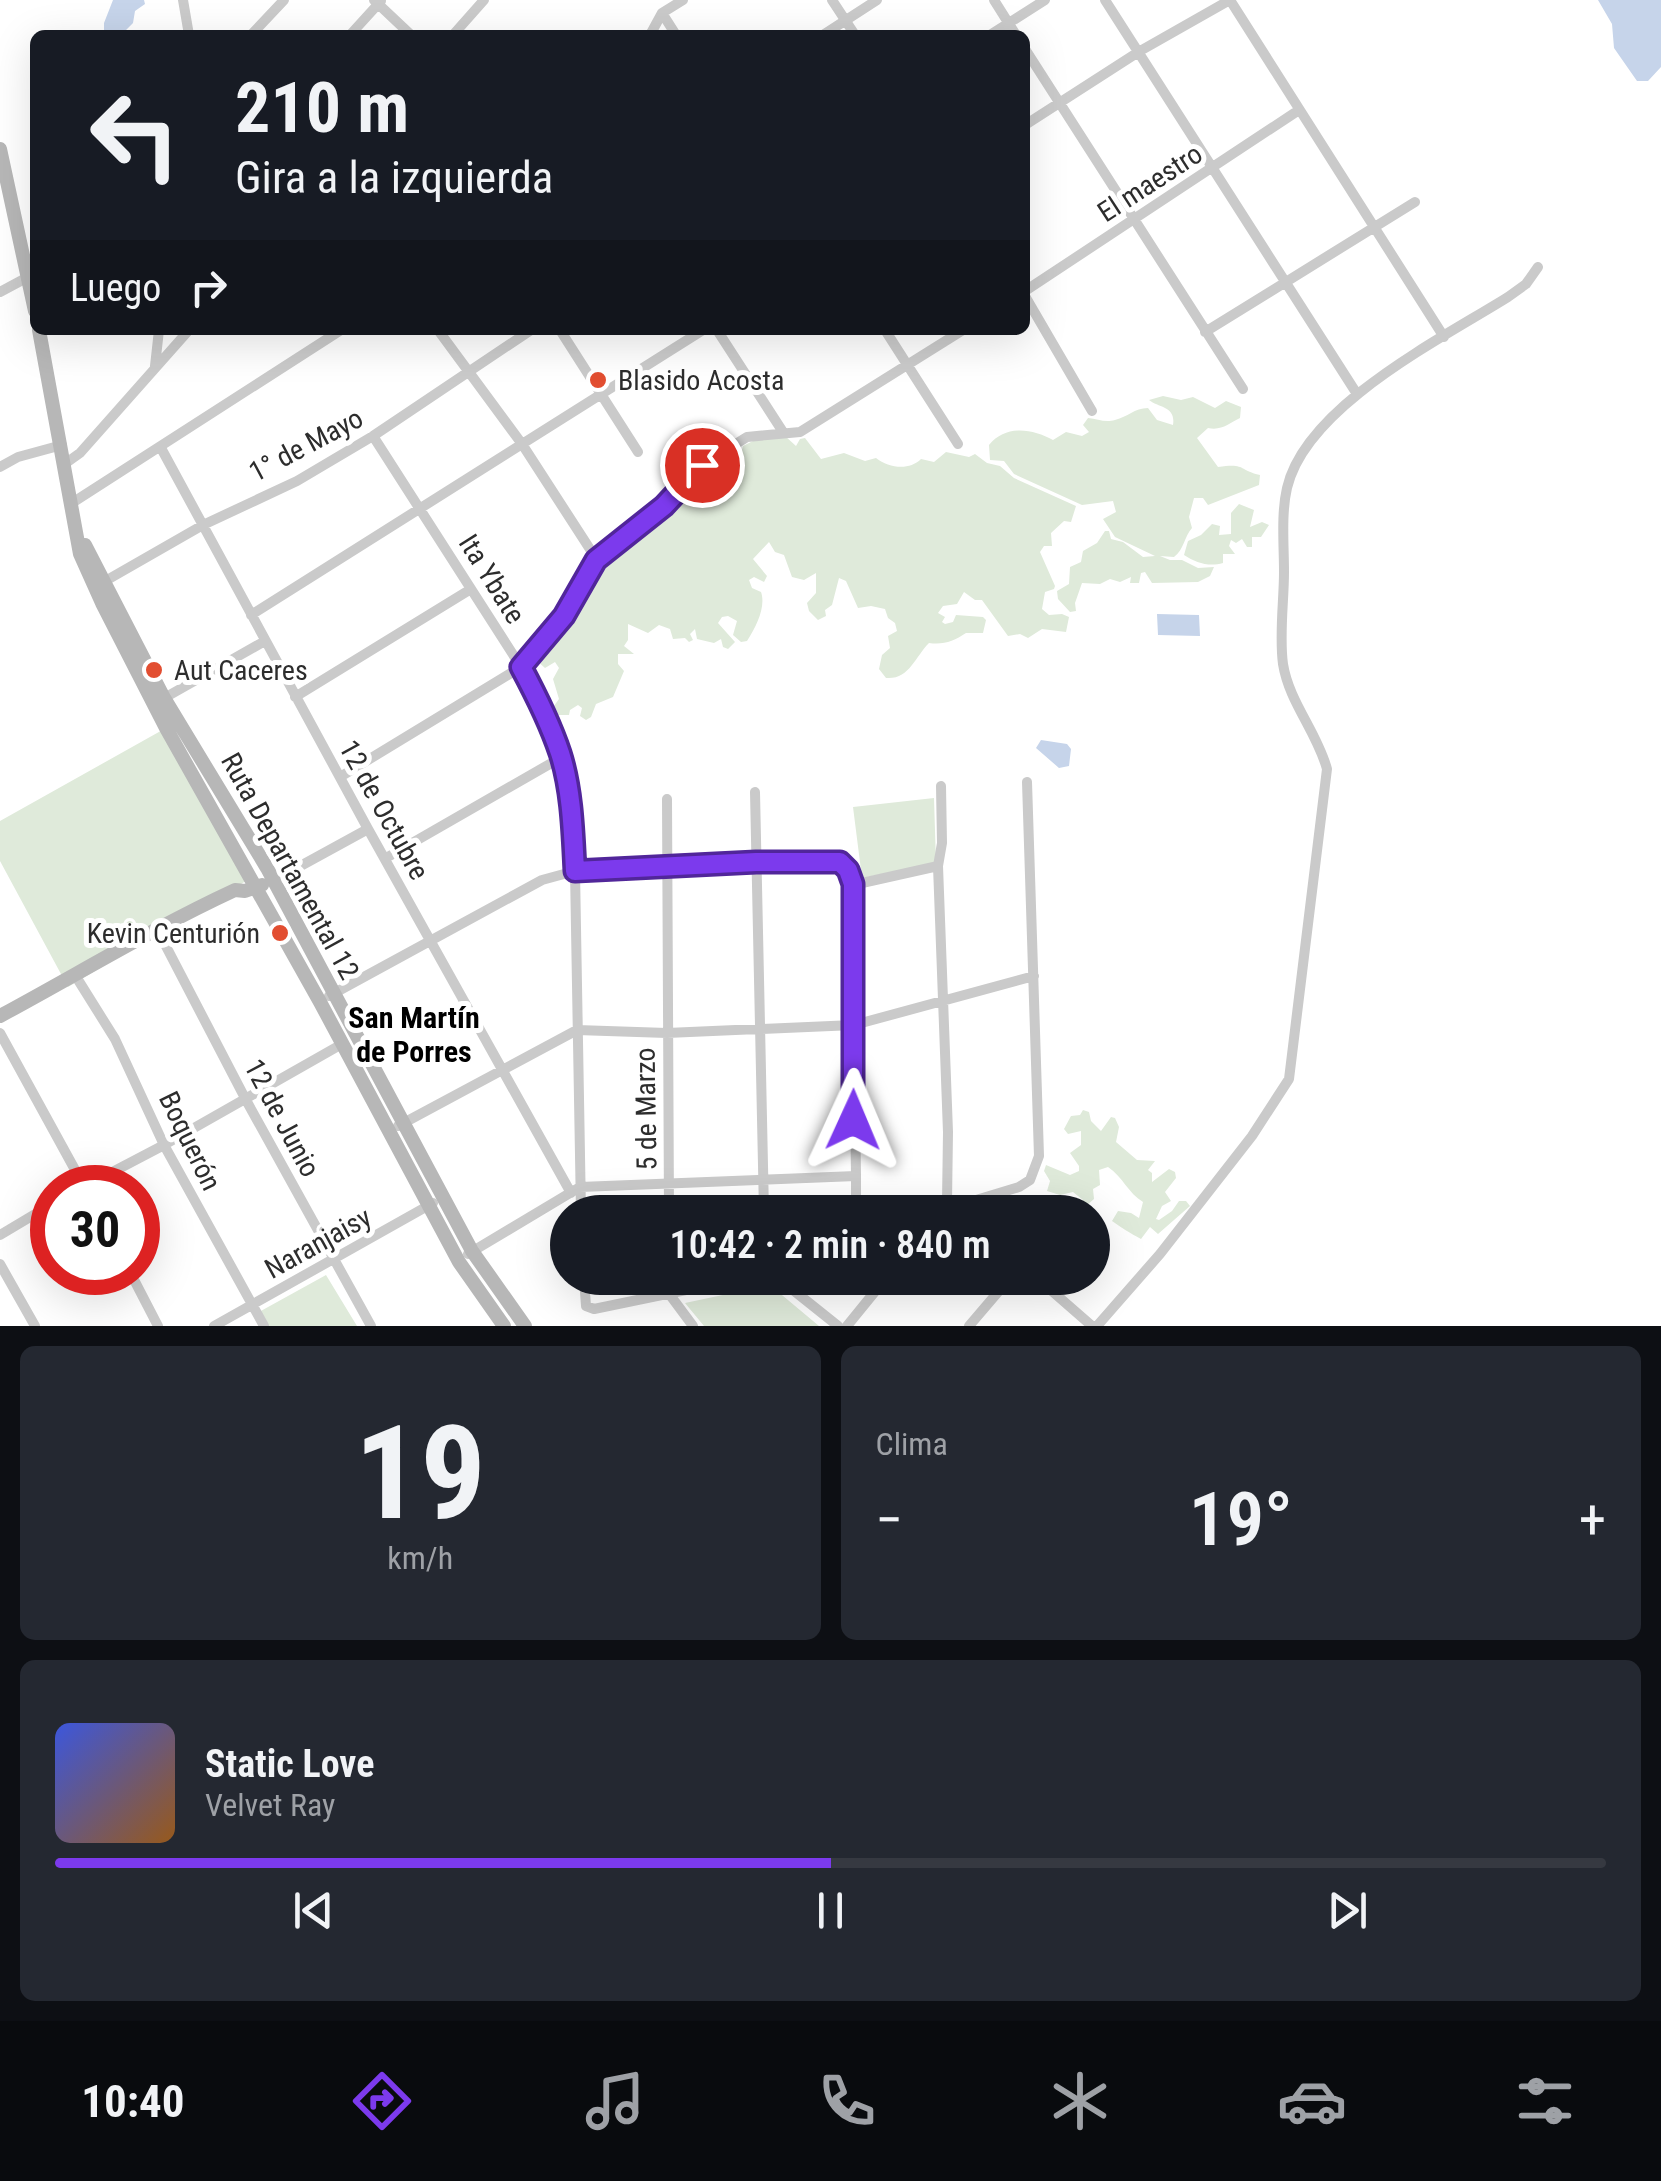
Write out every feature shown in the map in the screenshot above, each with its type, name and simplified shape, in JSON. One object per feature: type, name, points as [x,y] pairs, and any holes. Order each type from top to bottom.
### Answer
[{"type":"main road","points":[[0,149],[30,287]]},
{"type":"main road","name":"Ruta Departamental 12","points":[[40,335],[80,554],[100,584],[250,889],[326,998],[342,1044],[443,1198],[472,1251],[524,1326]]},
{"type":"main road","name":"Ruta Departamental 12","points":[[159,701],[273,881],[326,998],[395,1127],[428,1206],[459,1262],[504,1326]]},
{"type":"main road","points":[[0,1016],[236,890],[273,881]]},
{"type":"street","points":[[182,0],[188,30]]},
{"type":"street","points":[[256,30],[284,0]]},
{"type":"street","points":[[457,30],[484,0]]},
{"type":"street","points":[[653,30],[662,13],[683,0]]},
{"type":"street","points":[[832,0],[851,30]]},
{"type":"street","points":[[830,30],[877,0]]},
{"type":"street","points":[[994,0],[1013,30]]},
{"type":"street","points":[[998,30],[1045,0]]},
{"type":"street","points":[[1105,0],[1356,394]]},
{"type":"street","points":[[1030,122],[1140,51],[1230,0],[1444,337]]},
{"type":"street","points":[[354,30],[378,1],[406,30]]},
{"type":"street","points":[[662,13],[673,30]]},
{"type":"street","points":[[1030,57],[1243,389]]},
{"type":"street","name":"El maestro","points":[[1030,290],[1298,110]]},
{"type":"street","points":[[1205,332],[1415,202]]},
{"type":"street","points":[[1057,1295],[1095,1326],[1160,1254],[1252,1136],[1288,1079],[1328,769],[1322,748],[1290,689],[1283,662],[1285,505],[1292,474],[1327,422],[1356,394],[1508,298],[1526,284],[1538,267]]},
{"type":"street","points":[[0,292],[28,277]]},
{"type":"street","points":[[1030,302],[1092,411]]},
{"type":"street","points":[[155,367],[158,335]]},
{"type":"street","points":[[66,464],[80,454],[184,335]]},
{"type":"street","points":[[72,503],[333,335]]},
{"type":"street","points":[[441,335],[522,444],[596,560]]},
{"type":"street","name":"1° de Mayo","points":[[100,584],[203,524],[297,481],[524,335]]},
{"type":"street","points":[[563,335],[638,452]]},
{"type":"street","points":[[251,614],[695,335]]},
{"type":"street","points":[[720,335],[783,432]]},
{"type":"street","points":[[888,335],[958,444]]},
{"type":"street","points":[[340,778],[521,667],[564,616],[596,560],[664,506],[702,465],[747,438],[800,432],[954,335]]},
{"type":"street","name":"Ita Ybate","points":[[372,436],[521,667],[545,712],[562,757],[575,871],[577,1195]]},
{"type":"street","points":[[0,467],[62,445]]},
{"type":"street","name":"12 de Octubre","points":[[162,448],[429,940],[576,1190]]},
{"type":"street","points":[[295,697],[471,589]]},
{"type":"street","points":[[159,701],[265,641]]},
{"type":"street","points":[[386,858],[562,757]]},
{"type":"street","points":[[992,1195],[1030,1180],[1039,1156],[1027,782]]},
{"type":"street","points":[[942,786],[938,866],[952,1195]]},
{"type":"street","points":[[755,792],[763,1195]]},
{"type":"street","name":"5 de Marzo","points":[[667,799],[669,1195]]},
{"type":"street","points":[[273,881],[368,829]]},
{"type":"street","points":[[326,998],[542,880],[575,871],[840,862],[853,884],[856,1195]]},
{"type":"street","points":[[853,884],[938,866]]},
{"type":"street","name":"12 de Junio","points":[[158,931],[371,1326]]},
{"type":"street","name":"Boquerón","points":[[75,975],[115,1039],[164,1145],[264,1326]]},
{"type":"street","points":[[395,1127],[576,1030],[667,1033],[854,1025],[1034,976]]},
{"type":"street","points":[[0,1034],[72,1165]]},
{"type":"street","points":[[126,1165],[342,1044]]},
{"type":"street","points":[[459,1262],[576,1190],[856,1176]]},
{"type":"street","name":"Naranjaisy","points":[[214,1326],[443,1198]]},
{"type":"street","points":[[0,1235],[30,1217]]},
{"type":"street","points":[[0,1264],[35,1326]]},
{"type":"street","points":[[142,1295],[158,1326]]},
{"type":"street","points":[[585,1295],[590,1309],[670,1295],[693,1326]]},
{"type":"street","points":[[799,1295],[838,1326]]},
{"type":"street","points":[[847,1326],[872,1295]]},
{"type":"street","points":[[969,1326],[995,1295]]},
{"type":"green space","points":[[1163,396],[1181,400],[1193,397],[1215,408],[1226,401],[1241,407],[1240,418],[1208,428],[1197,438],[1218,467],[1238,466],[1260,475],[1259,485],[1208,505],[1203,498],[1194,498],[1189,517],[1192,528],[1180,551],[1174,557],[1160,556],[1198,568],[1214,567],[1210,576],[1198,582],[1152,583],[1145,572],[1141,573],[1139,583],[1130,583],[1131,577],[1120,582],[1110,579],[1100,584],[1082,583],[1076,611],[1070,612],[1058,599],[1057,591],[1069,584],[1070,567],[1081,562],[1083,551],[1097,543],[1105,531],[1109,531],[1111,539],[1123,542],[1143,557],[1155,556],[1115,537],[1103,519],[1116,512],[1113,501],[1082,505],[1014,474],[1004,461],[990,460],[989,445],[1003,434],[1020,430],[1053,440],[1066,432],[1082,436],[1089,432],[1083,425],[1088,418],[1111,421],[1143,408],[1148,408],[1157,420],[1173,425],[1172,414],[1149,400]]},
{"type":"green space","points":[[785,436],[796,446],[805,438],[821,459],[844,453],[865,461],[876,458],[899,467],[921,459],[934,462],[946,452],[969,457],[975,454],[1014,478],[1076,506],[1071,522],[1064,521],[1051,533],[1052,546],[1044,546],[1040,552],[1055,586],[1045,592],[1042,609],[1049,615],[1069,617],[1066,632],[1042,629],[1028,638],[1020,634],[1008,636],[982,600],[964,592],[957,604],[943,606],[938,613],[945,617],[942,622],[953,622],[956,615],[983,617],[983,633],[966,633],[949,642],[929,643],[906,671],[886,678],[879,669],[882,655],[890,648],[888,636],[897,631],[885,609],[858,608],[846,581],[839,578],[832,605],[825,610],[826,616],[818,620],[807,603],[816,593],[816,573],[804,580],[792,577],[784,555],[775,552],[769,542],[753,559],[767,576],[764,582],[754,577],[749,580],[752,588],[761,592],[762,603],[747,641],[741,642],[733,635],[737,621],[728,616],[718,623],[735,642],[728,649],[721,639],[714,643],[697,639],[695,629],[689,642],[685,638],[673,639],[670,629],[659,625],[648,633],[628,624],[624,646],[634,654],[618,654],[618,664],[624,671],[613,697],[596,704],[586,720],[580,716],[582,708],[578,705],[569,715],[552,715],[559,699],[553,679],[559,668],[555,662],[545,668],[536,660],[557,641],[563,622],[612,552],[664,521],[665,512],[676,497],[689,494],[695,483],[702,481],[705,471],[716,465],[726,466],[729,455],[741,454],[743,446],[753,441]]},
{"type":"green space","points":[[1239,504],[1254,510],[1250,527],[1262,522],[1269,525],[1261,537],[1252,537],[1252,547],[1247,547],[1242,539],[1236,543],[1231,540],[1229,546],[1235,554],[1223,554],[1223,563],[1218,564],[1203,564],[1184,555],[1188,541],[1212,524],[1220,526],[1219,535],[1231,534],[1231,513]]},
{"type":"green space","points":[[166,728],[251,878],[68,987],[0,861],[0,821]]},
{"type":"green space","points":[[934,798],[936,863],[862,878],[853,807]]},
{"type":"green space","points":[[1083,1110],[1089,1112],[1091,1121],[1101,1131],[1111,1117],[1115,1118],[1119,1127],[1116,1142],[1137,1160],[1155,1161],[1148,1170],[1152,1182],[1169,1169],[1175,1172],[1176,1178],[1165,1192],[1171,1201],[1162,1206],[1156,1219],[1172,1211],[1179,1201],[1190,1206],[1158,1234],[1150,1227],[1141,1239],[1112,1221],[1118,1211],[1139,1218],[1143,1202],[1108,1167],[1099,1170],[1100,1185],[1093,1189],[1094,1195],[1047,1191],[1050,1181],[1044,1171],[1046,1165],[1070,1175],[1079,1171],[1070,1153],[1081,1145],[1081,1131],[1068,1134],[1064,1129],[1071,1116],[1080,1115]]},
{"type":"green space","points":[[326,1275],[357,1326],[268,1326],[259,1312]]},
{"type":"green space","points":[[723,1295],[782,1295],[819,1326],[704,1326],[685,1303]]},
{"type":"water","points":[[113,0],[144,0],[126,30],[104,30]]},
{"type":"water","points":[[1598,0],[1661,0],[1661,67],[1648,81],[1637,81],[1614,48],[1612,24]]},
{"type":"water","points":[[1157,614],[1199,615],[1200,636],[1158,635]]},
{"type":"water","points":[[1041,740],[1067,744],[1071,749],[1069,766],[1059,768],[1036,748]]},
{"type":"place","name":"Blasido Acosta","points":[[598,380]]},
{"type":"place","name":"Aut Caceres","points":[[154,670]]},
{"type":"place","name":"Kevin Centurión","points":[[280,933]]},
{"type":"district","name":"San Martín de Porres","points":[[414,1034]]},
{"type":"route","points":[[702,465],[664,506],[596,560],[564,616],[521,667],[545,712],[562,757],[575,871],[756,862],[840,862],[848,870],[853,884],[853,1120]]}]
